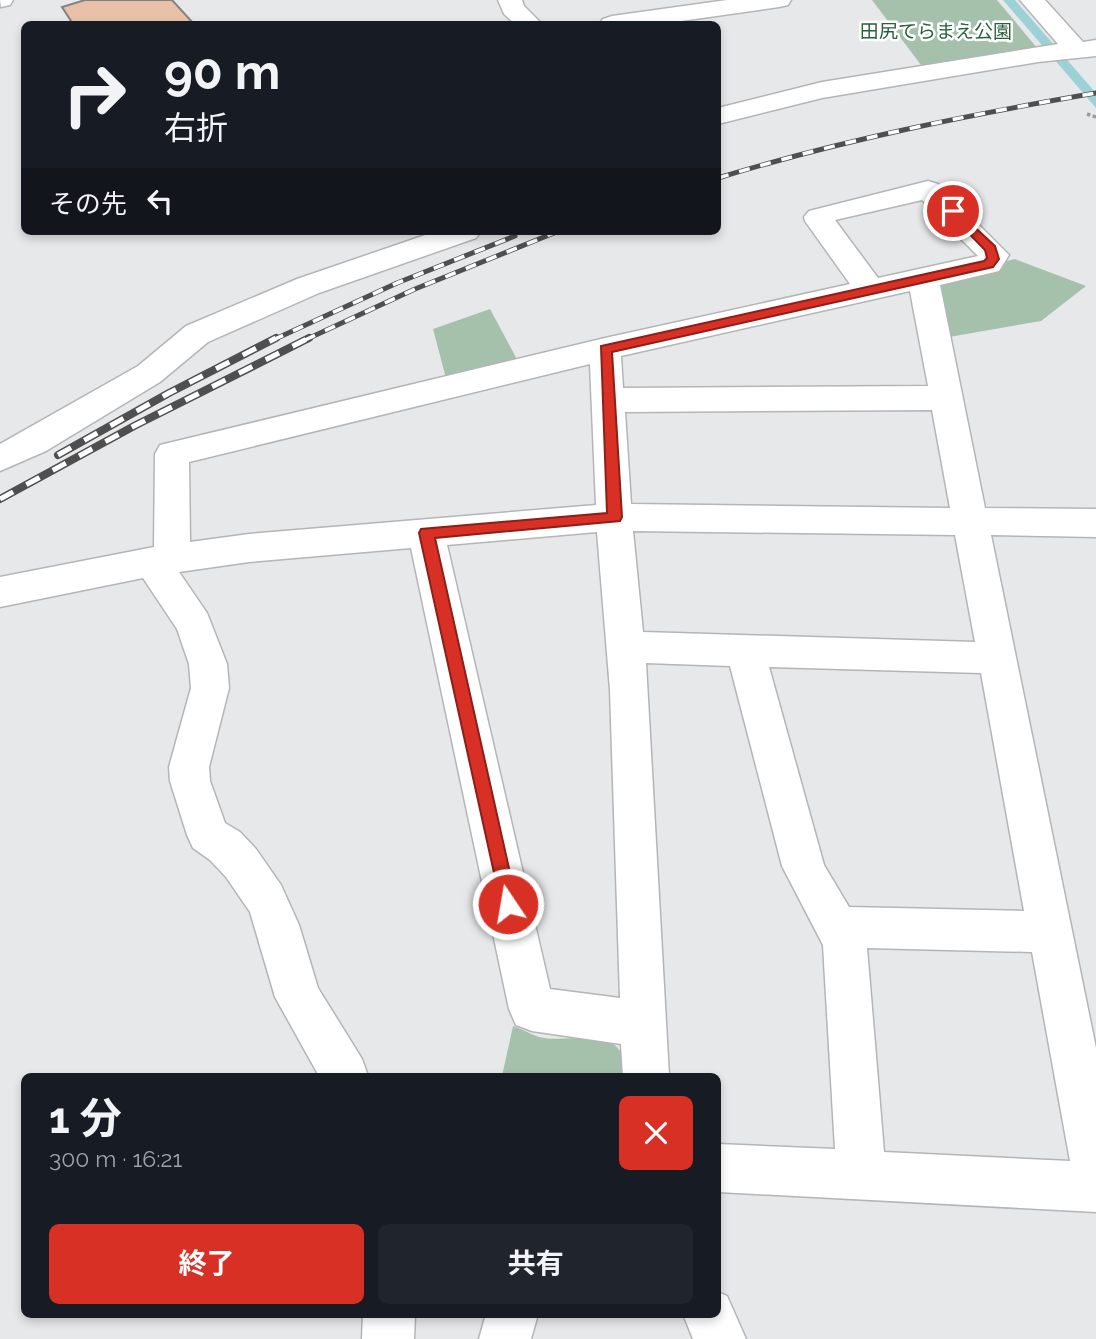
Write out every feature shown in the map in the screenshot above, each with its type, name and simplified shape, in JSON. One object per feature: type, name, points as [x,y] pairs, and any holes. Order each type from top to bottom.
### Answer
[{"type":"street","points":[[510,0],[513,9],[526,21]]},
{"type":"street","points":[[619,21],[647,9],[779,0]]},
{"type":"street","points":[[721,115],[822,90],[1071,50],[1032,0]]},
{"type":"street","points":[[343,1073],[298,997],[277,925],[266,899],[242,863],[225,846],[208,835],[190,781],[189,766],[210,688],[208,664],[194,624],[162,560],[172,454],[606,349],[988,264],[994,255],[934,192],[922,190],[822,214],[820,221],[870,290]]},
{"type":"street","points":[[0,458],[34,442],[149,374],[197,334],[308,286],[455,235]]},
{"type":"street","points":[[923,278],[1096,1167]]},
{"type":"street","points":[[606,349],[614,517],[625,647],[646,1073]]},
{"type":"street","points":[[608,400],[946,398]]},
{"type":"street","points":[[0,592],[162,560],[249,548],[614,517],[1096,523]]},
{"type":"street","points":[[426,533],[532,1009],[643,1024]]},
{"type":"street","points":[[625,647],[997,658]]},
{"type":"street","points":[[745,651],[803,866],[812,889],[838,927],[845,944],[861,1175]]},
{"type":"street","points":[[838,927],[1050,932]]},
{"type":"street","points":[[721,1168],[1096,1187]]},
{"type":"street","points":[[388,1339],[389,1318]]},
{"type":"street","points":[[505,1339],[511,1318]]},
{"type":"street","points":[[711,1318],[720,1339]]},
{"type":"path","points":[[1087,114],[1096,117]]},
{"type":"green space","name":"田尻てらまえ公園","points":[[872,0],[997,0],[1038,49],[921,65]]},
{"type":"green space","points":[[1015,259],[1086,286],[1041,321],[943,338],[928,280]]},
{"type":"green space","points":[[490,309],[520,365],[447,382],[433,329]]},
{"type":"green space","points":[[513,1026],[539,1037],[595,1038],[607,1041],[617,1047],[623,1059],[624,1073],[503,1073]]},
{"type":"water","points":[[1003,0],[1015,0],[1096,93],[1096,108]]},
{"type":"building","points":[[85,0],[172,0],[191,21],[71,21],[62,7]]},
{"type":"railway","points":[[721,177],[811,152],[906,130],[1096,93]]},
{"type":"railway","points":[[305,340],[415,289],[549,235]]},
{"type":"railway","points":[[273,340],[397,283],[515,236]]},
{"type":"railway","points":[[58,455],[169,393],[276,338]]},
{"type":"railway","points":[[305,340],[309,338]]},
{"type":"railway","points":[[0,499],[136,425],[305,340]]},
{"type":"route","points":[[508,904],[426,533],[614,517],[606,349],[988,264],[994,255],[991,249],[953,211]]}]
